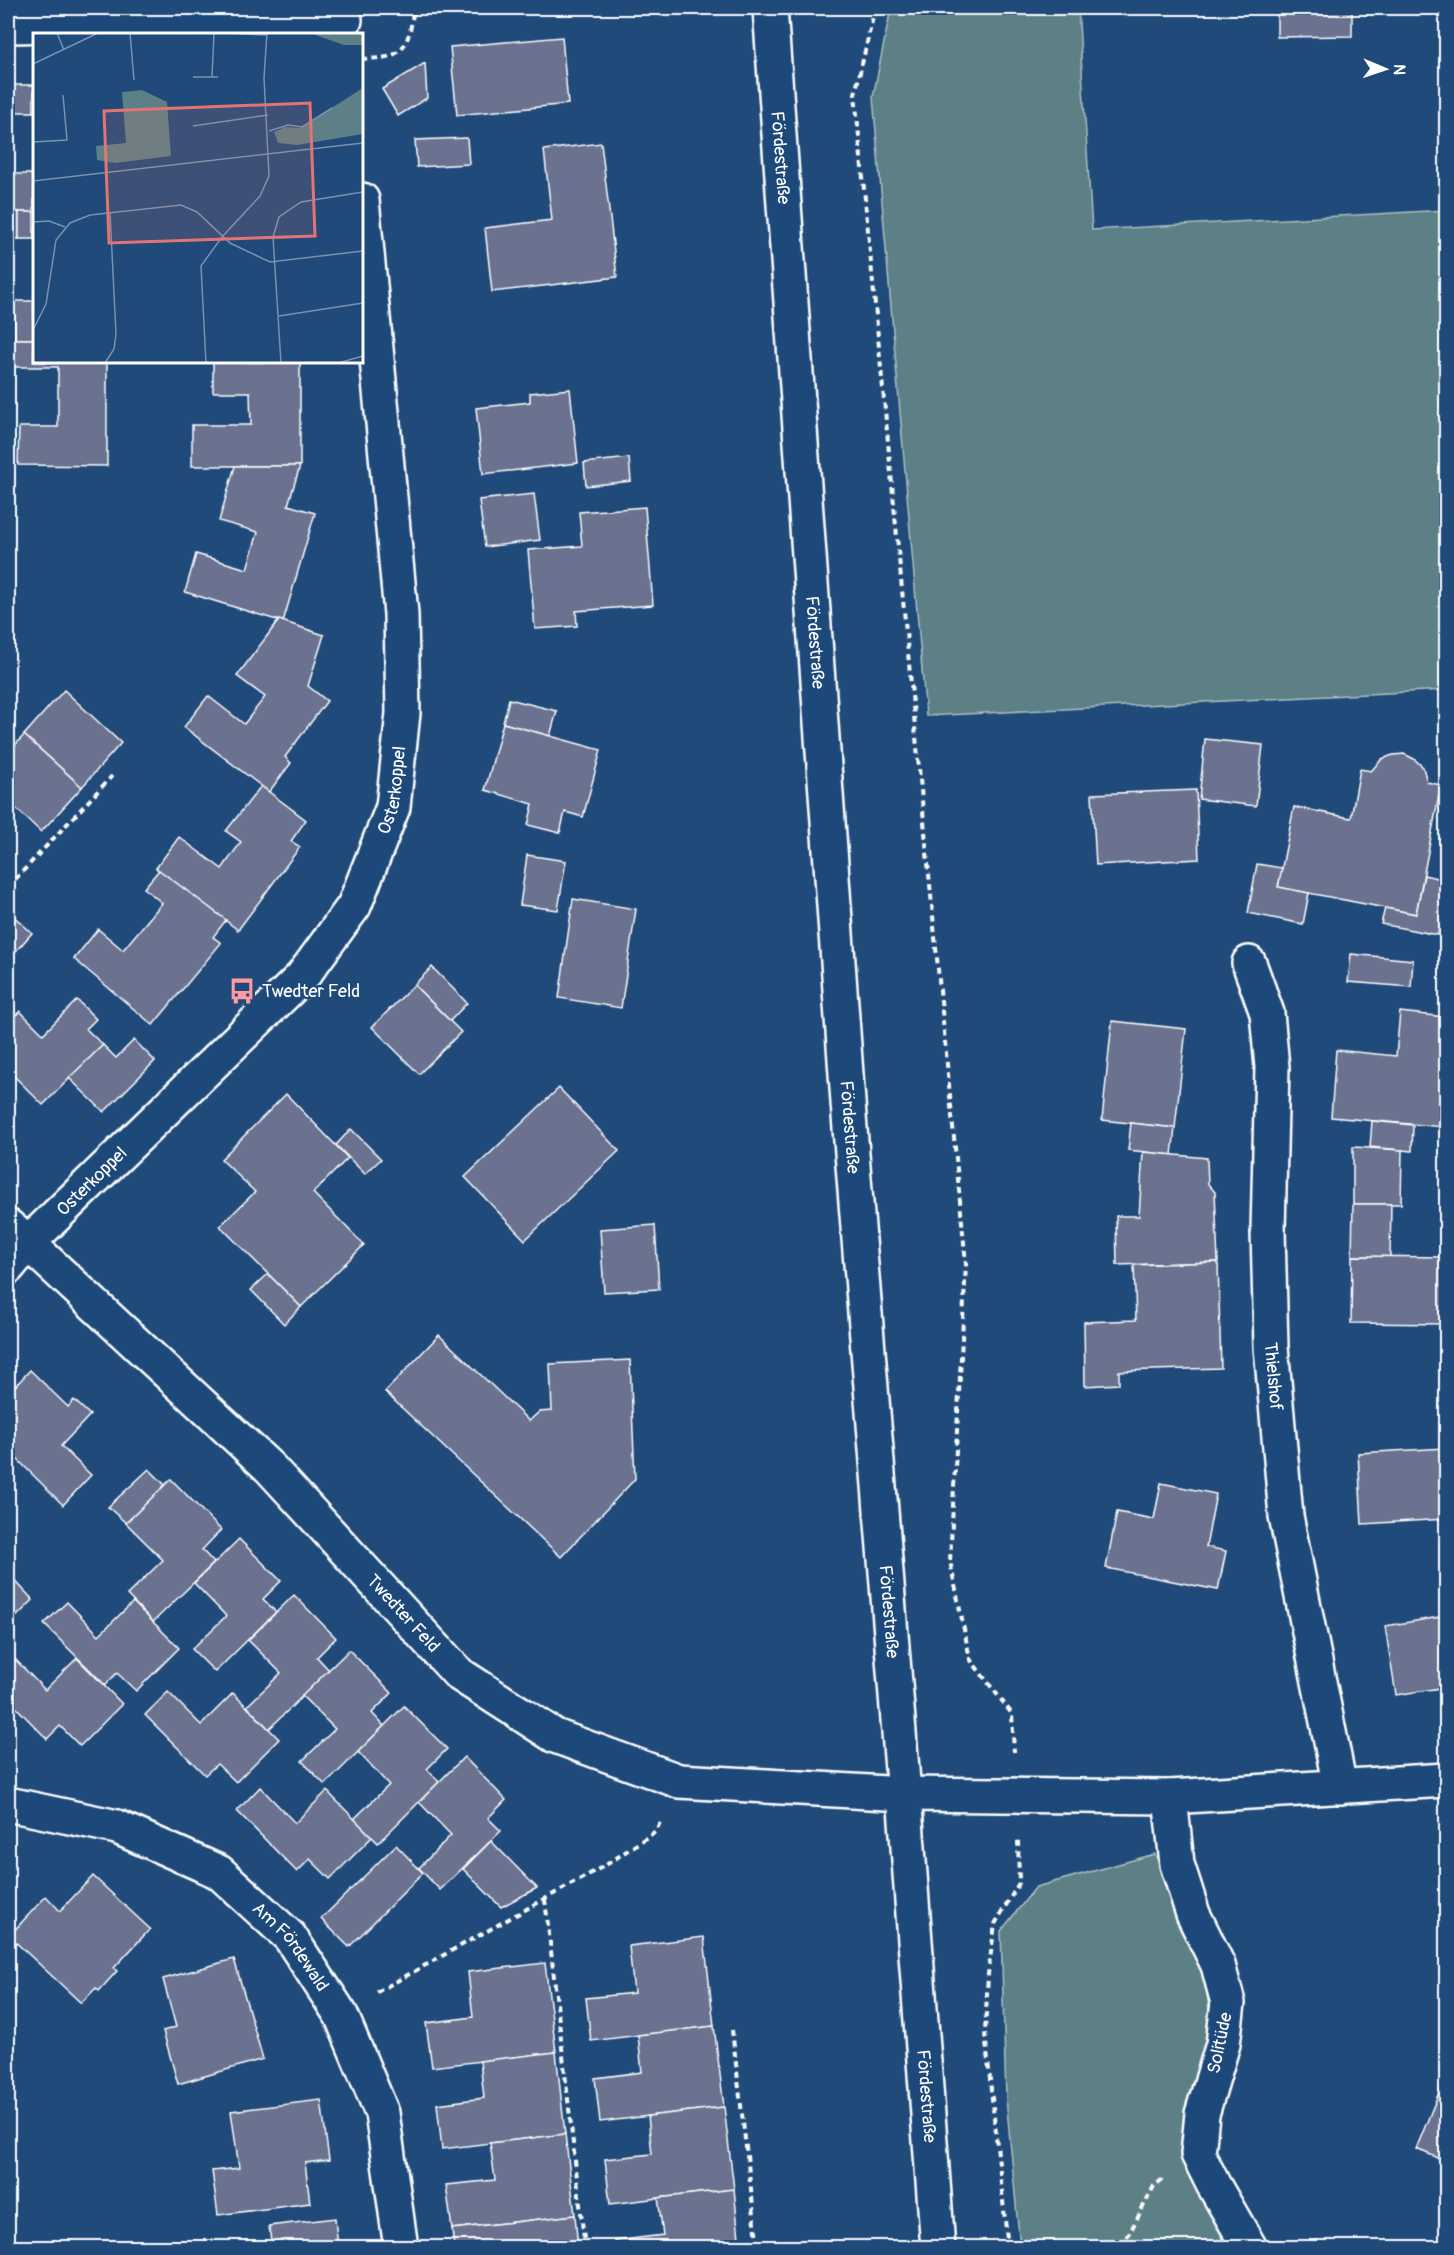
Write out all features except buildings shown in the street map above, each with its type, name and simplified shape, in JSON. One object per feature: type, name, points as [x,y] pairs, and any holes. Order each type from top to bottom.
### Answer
[{"type":"street","name":"Fördestraße","points":[[770,8],[848,1092],[938,2247]]},
{"type":"street","points":[[8,27],[345,21]]},
{"type":"street","name":"Osterkoppel","points":[[8,1267],[18,1234],[302,977],[354,906],[393,807],[403,713],[401,614],[363,211]]},
{"type":"street","name":"Thielshof","points":[[1249,963],[1267,1013],[1272,1066],[1268,1231],[1270,1324],[1286,1516],[1340,1787]]},
{"type":"street","name":"Twedter Feld","points":[[18,1234],[270,1468],[459,1674],[555,1736],[679,1781],[904,1794]]},
{"type":"street","points":[[904,1794],[1170,1797],[1446,1780]]},
{"type":"street","name":"Solitüde","points":[[1170,1797],[1178,1864],[1193,1914],[1218,1965],[1228,2004],[1224,2044],[1202,2114],[1198,2154]]},
{"type":"street","name":"Am Fördewald","points":[[8,1804],[117,1827],[219,1872],[290,1937],[341,2015],[382,2114],[401,2247]]},
{"type":"street","points":[[1198,2154],[1250,2247]]},
{"type":"path","points":[[363,59],[391,56],[399,51],[408,40],[414,8]]},
{"type":"path","points":[[875,8],[855,94],[966,1264],[950,1561],[970,1659],[1012,1714],[1017,1795],[1019,1883],[995,1924],[988,1974],[985,2033],[1008,2247]]},
{"type":"path","points":[[8,887],[112,776]]},
{"type":"path","points":[[341,2015],[372,1995],[606,1865],[656,1832],[679,1781]]},
{"type":"path","points":[[545,1899],[585,2247]]},
{"type":"path","points":[[732,2030],[758,2247]]},
{"type":"path","points":[[1127,2247],[1126,2240],[1154,2186],[1198,2154]]},
{"type":"green space","points":[[891,8],[1078,8],[1092,230],[1446,210],[1446,690],[926,716],[873,97]]},
{"type":"green space","points":[[1155,1854],[1205,1975],[1212,2039],[1182,2140],[1240,2247],[1020,2247],[1006,2098],[1001,1931],[1036,1887]]},
{"type":"place","name":"Twedter Feld","points":[[242,991]]}]
